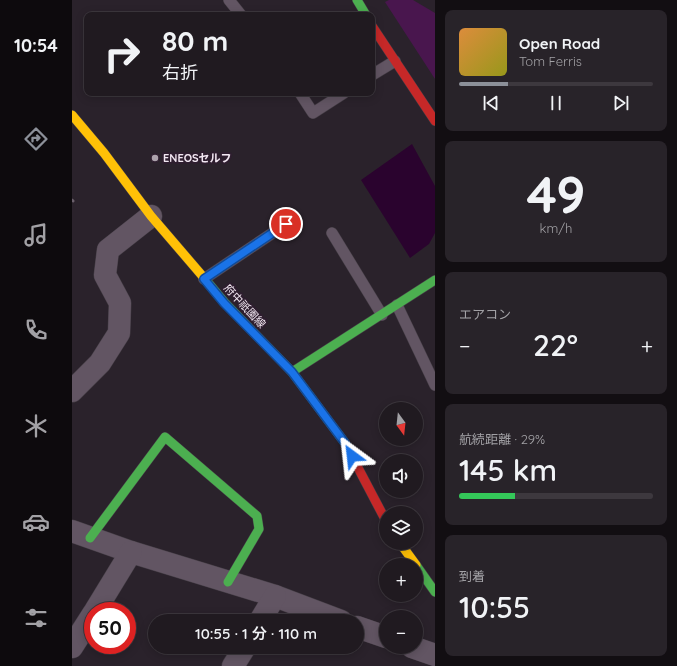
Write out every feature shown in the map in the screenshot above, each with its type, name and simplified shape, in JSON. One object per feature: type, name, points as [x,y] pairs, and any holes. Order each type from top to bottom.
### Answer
[{"type":"street","points":[[357,0],[364,12]]},
{"type":"street","points":[[375,31],[435,121]]},
{"type":"street","name":"府中祇園線","points":[[72,115],[104,153],[151,216],[224,303],[292,372],[345,443],[379,508]]},
{"type":"street","points":[[72,391],[100,363],[119,333],[120,303],[105,275],[108,250],[151,216]]},
{"type":"street","points":[[292,372],[382,316],[435,280]]},
{"type":"street","points":[[228,582],[259,529],[257,516],[165,437],[81,534],[131,552],[228,582],[275,596],[323,614]]},
{"type":"street","points":[[100,602],[131,552]]},
{"type":"street","points":[[423,575],[435,592]]},
{"type":"street","points":[[264,614],[275,596]]},
{"type":"street","points":[[72,647],[84,628]]},
{"type":"street","points":[[364,629],[379,635]]},
{"type":"street","points":[[423,651],[435,655]]},
{"type":"street","points":[[233,666],[241,654]]},
{"type":"lane","points":[[229,0],[239,12]]},
{"type":"lane","points":[[375,73],[395,61]]},
{"type":"lane","points":[[302,96],[313,113],[339,96]]},
{"type":"lane","points":[[204,279],[286,224]]},
{"type":"lane","points":[[332,233],[382,316]]},
{"type":"lane","points":[[397,305],[435,385]]},
{"type":"shaded area","points":[[389,0],[413,0],[435,13],[435,79],[385,2]]},
{"type":"shaded area","points":[[412,144],[435,186],[435,233],[429,244],[410,258],[361,180]]},
{"type":"traffic: fast","points":[[357,0],[364,12]]},
{"type":"traffic: fast","points":[[205,279],[225,303],[292,372],[345,443]]},
{"type":"traffic: fast","points":[[292,372],[435,280]]},
{"type":"traffic: fast","points":[[90,538],[165,437],[257,516],[259,529],[228,582]]},
{"type":"traffic: fast","points":[[423,575],[435,592]]},
{"type":"traffic: slow","points":[[72,115],[104,153],[151,216],[205,279]]},
{"type":"traffic: slow","points":[[405,550],[411,558]]},
{"type":"traffic: jam","points":[[375,31],[435,121]]},
{"type":"traffic: jam","points":[[345,443],[379,508]]},
{"type":"place","name":"ENEOSセルフ","points":[[155,158]]},
{"type":"route","points":[[286,224],[204,279],[224,303],[292,372],[345,443],[352,456]]}]
